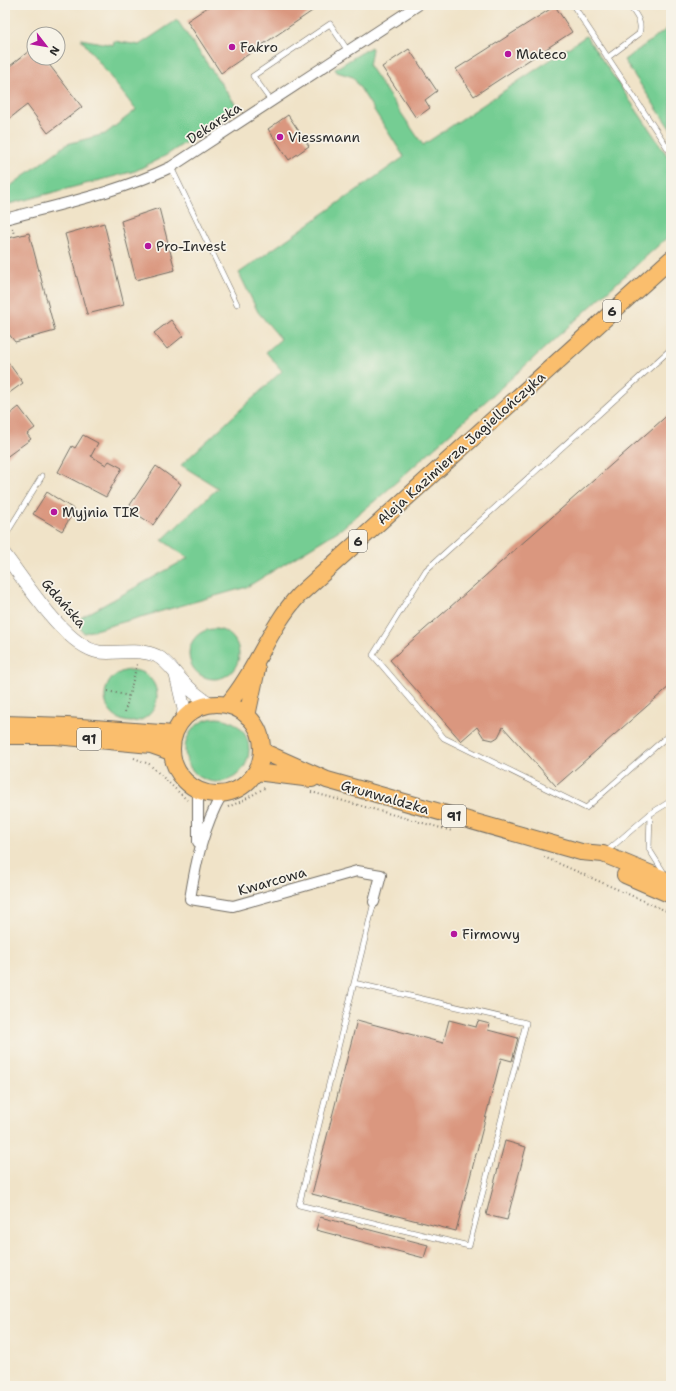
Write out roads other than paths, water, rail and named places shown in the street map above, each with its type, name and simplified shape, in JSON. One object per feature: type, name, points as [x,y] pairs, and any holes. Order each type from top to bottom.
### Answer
[{"type":"main road","name":"Aleja Kazimierza Jagiellończyka","points":[[227,706],[264,648],[279,619],[299,595],[671,259]]},
{"type":"main road","name":"Aleja Kazimierza Jagiellończyka","points":[[247,716],[252,684],[264,648]]},
{"type":"main road","points":[[211,704],[227,706],[238,709],[247,716],[258,732],[262,751],[256,772],[242,787],[223,801],[206,793],[194,796],[188,784],[179,775],[174,764],[172,752],[174,734],[183,720],[196,709],[211,704]]},
{"type":"main road","name":"91","points":[[5,724],[67,726],[174,734]]},
{"type":"main road","name":"91","points":[[5,736],[56,736],[151,745],[172,752]]},
{"type":"main road","name":"Grunwaldzka","points":[[262,751],[327,780],[581,852],[603,854],[671,886]]},
{"type":"main road","name":"Grunwaldzka","points":[[256,772],[327,780]]},
{"type":"main road","name":"Grunwaldzka","points":[[581,852],[598,864],[671,886]]},
{"type":"street","name":"Dekarska","points":[[5,218],[117,188],[171,167],[418,5]]},
{"type":"street","name":"Gdańska","points":[[5,555],[47,610],[73,640],[83,646],[99,652],[155,655],[165,660],[176,675],[200,698],[211,704]]},
{"type":"street","name":"Gdańska","points":[[176,675],[184,709],[183,720]]},
{"type":"street","name":"Kwarcowa","points":[[194,796],[198,852]]},
{"type":"street","name":"Kwarcowa","points":[[223,801],[212,810],[198,852],[190,898],[233,906],[357,871],[381,875],[374,902]]},
{"type":"lane","points":[[573,5],[671,153]]},
{"type":"lane","points":[[607,58],[639,34],[639,19],[629,5]]},
{"type":"lane","points":[[271,101],[254,76],[330,24],[348,51]]},
{"type":"lane","points":[[171,167],[237,304]]},
{"type":"lane","points":[[671,349],[426,570],[373,655],[444,738],[586,808],[671,733]]},
{"type":"lane","points":[[5,536],[42,476]]},
{"type":"lane","points":[[603,854],[650,814],[671,801]]},
{"type":"lane","points":[[650,814],[649,850],[671,886]]},
{"type":"lane","points":[[354,983],[526,1022],[469,1246],[299,1205],[374,902]]},
{"type":"place","name":"Fakro","points":[[232,47]]},
{"type":"place","name":"Mateco","points":[[508,54]]},
{"type":"place","name":"Viessmann","points":[[280,137]]},
{"type":"place","name":"Pro-Invest","points":[[148,246]]},
{"type":"place","name":"Myjnia TIR","points":[[54,512]]},
{"type":"place","name":"Firmowy","points":[[454,934]]}]
